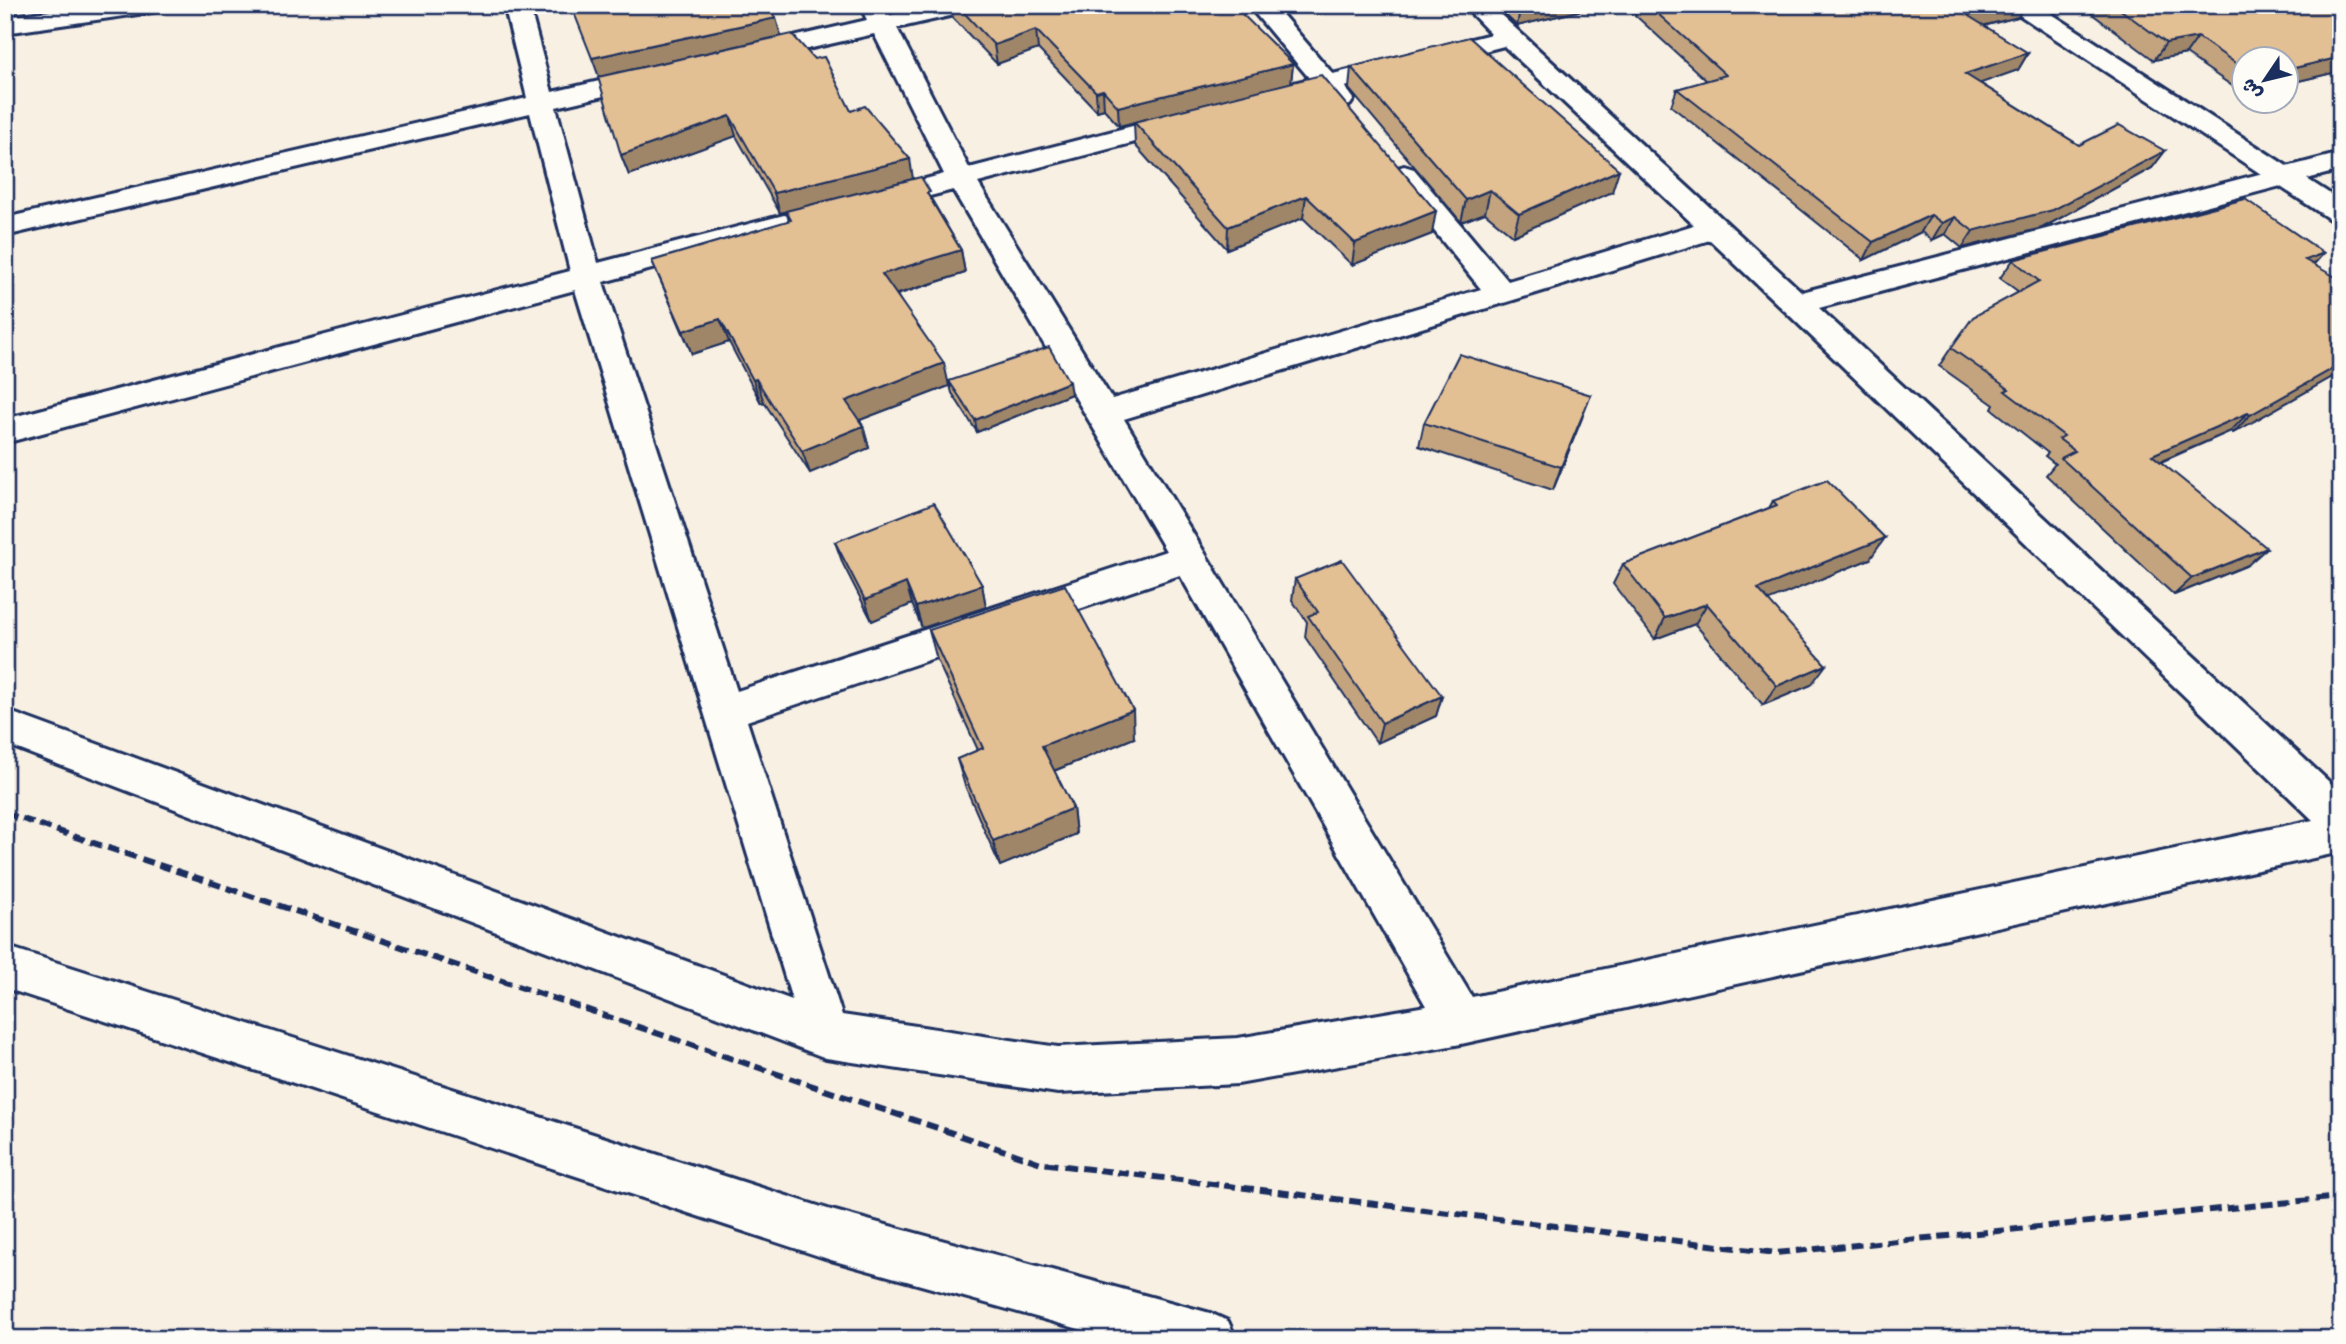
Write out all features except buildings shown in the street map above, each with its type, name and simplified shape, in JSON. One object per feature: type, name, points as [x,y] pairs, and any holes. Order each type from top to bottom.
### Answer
[{"type":"street","points":[[5,25],[152,5]]},
{"type":"street","points":[[516,5],[586,275],[826,1035]]},
{"type":"street","points":[[724,60],[877,15],[967,5]]},
{"type":"street","points":[[1260,5],[1353,114]]},
{"type":"street","points":[[1475,5],[1507,38],[1796,304],[2341,820]]},
{"type":"street","points":[[2021,5],[2341,214]]},
{"type":"street","points":[[877,15],[961,179],[1104,413],[1461,1022]]},
{"type":"street","points":[[1249,103],[1507,38]]},
{"type":"street","points":[[5,227],[672,72]]},
{"type":"street","points":[[854,206],[1210,114]]},
{"type":"street","points":[[1388,156],[1501,293]]},
{"type":"street","points":[[1796,304],[2341,161]]},
{"type":"street","points":[[5,431],[586,275],[814,217]]},
{"type":"street","points":[[1104,413],[1714,229]]},
{"type":"street","points":[[724,712],[1189,558]]},
{"type":"street","points":[[5,727],[826,1035],[1058,1070],[1238,1061],[1461,1022],[2341,833]]},
{"type":"street","points":[[5,967],[831,1235],[1210,1339]]},
{"type":"railway","points":[[5,813],[1041,1163],[1776,1253],[2341,1197]]}]
